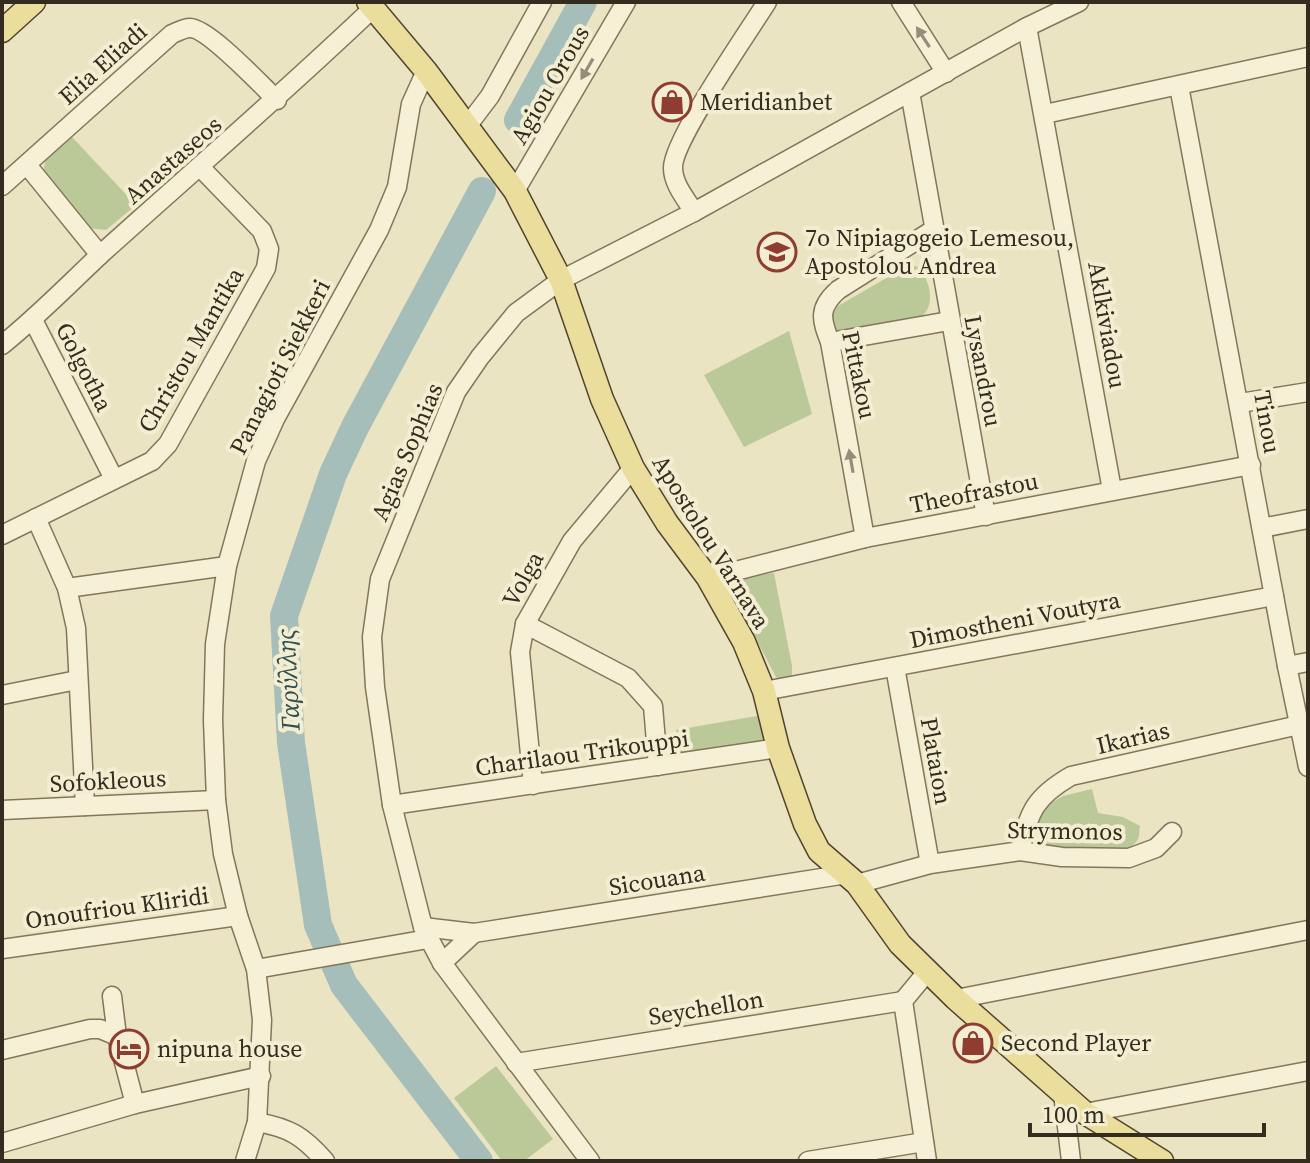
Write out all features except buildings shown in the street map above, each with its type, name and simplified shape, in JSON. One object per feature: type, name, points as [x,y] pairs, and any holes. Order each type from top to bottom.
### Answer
[{"type":"main road","points":[[2,31],[34,2]]},
{"type":"main road","name":"Apostolou Varnava","points":[[370,5],[426,71],[515,191],[561,280],[602,399],[633,468],[667,523],[708,578],[744,642],[764,691],[778,748],[805,824],[819,851],[852,879],[900,944],[956,999],[1085,1113],[1162,1161]]},
{"type":"street","points":[[468,125],[490,96],[542,2]]},
{"type":"street","name":"Agiou Orous","points":[[515,191],[626,2]]},
{"type":"street","points":[[694,212],[675,181],[672,167],[675,154],[689,126],[767,2]]},
{"type":"street","points":[[901,2],[946,73]]},
{"type":"street","name":"Agias Sophias","points":[[590,1161],[442,963],[426,933],[392,805],[373,662],[372,637],[380,579],[456,392],[516,313],[561,280],[694,212],[1027,27],[1079,2]]},
{"type":"street","name":"Anastaseos","points":[[2,345],[277,100],[370,5]]},
{"type":"street","name":"Aklkiviadou","points":[[1027,27],[1112,490]]},
{"type":"street","name":"Elia Eliadi","points":[[2,186],[180,30],[189,28],[209,37],[277,100]]},
{"type":"street","points":[[1045,114],[1308,57]]},
{"type":"street","name":"Panagioti Siekkeri","points":[[245,1161],[257,1122],[262,1020],[256,969],[238,916],[223,854],[216,800],[213,720],[215,644],[227,566],[256,461],[275,419],[379,230],[397,187],[411,104],[426,71]]},
{"type":"street","name":"Tinou","points":[[1179,86],[1308,767]]},
{"type":"street","name":"Lysandrou","points":[[910,92],[986,516]]},
{"type":"street","points":[[27,165],[100,255]]},
{"type":"street","name":"Christou Mantika","points":[[2,535],[152,461],[168,444],[266,268],[269,249],[262,231],[201,168]]},
{"type":"street","name":"Pittakou","points":[[865,538],[823,316],[827,300],[838,290],[933,230]]},
{"type":"street","name":"Golgotha","points":[[33,320],[114,479]]},
{"type":"street","points":[[830,342],[949,321]]},
{"type":"street","points":[[1240,403],[1308,392]]},
{"type":"street","name":"Theofrastou","points":[[708,578],[865,538],[1251,465]]},
{"type":"street","name":"Volga","points":[[533,785],[520,652],[525,624],[572,541],[633,468]]},
{"type":"street","points":[[36,518],[67,588],[76,628],[85,806]]},
{"type":"street","points":[[1262,528],[1308,519]]},
{"type":"street","points":[[67,588],[227,566]]},
{"type":"street","name":"Dimostheni Voutyra","points":[[764,691],[1274,596]]},
{"type":"street","points":[[525,624],[628,678],[653,706],[658,766]]},
{"type":"street","points":[[1287,666],[1308,662]]},
{"type":"street","name":"Plataion","points":[[895,667],[930,864]]},
{"type":"street","points":[[2,695],[77,680]]},
{"type":"street","name":"Ikarias","points":[[1020,851],[1027,817],[1048,790],[1071,776],[1299,725]]},
{"type":"street","name":"Charilaou Trikouppi","points":[[392,805],[778,748]]},
{"type":"street","name":"Sofokleous","points":[[2,810],[216,800]]},
{"type":"street","name":"Strymonos","points":[[852,879],[1020,851],[1062,857],[1129,858],[1156,848],[1172,832]]},
{"type":"street","name":"Sicouana","points":[[256,969],[376,948],[426,933],[474,933],[852,879]]},
{"type":"street","name":"Onoufriou Kliridi","points":[[2,949],[238,916]]},
{"type":"street","points":[[956,999],[1308,930]]},
{"type":"street","points":[[442,963],[474,933]]},
{"type":"street","points":[[808,1161],[926,1152],[903,1001],[927,972]]},
{"type":"street","points":[[112,996],[117,1036],[135,1104]]},
{"type":"street","name":"Seychellon","points":[[516,1063],[903,1001]]},
{"type":"street","points":[[2,1050],[90,1029],[100,1029],[117,1036]]},
{"type":"street","points":[[1085,1113],[1308,1071]]},
{"type":"street","points":[[2,1143],[135,1104],[261,1076]]},
{"type":"street","points":[[1063,1093],[1071,1161]]},
{"type":"street","points":[[257,1122],[283,1127],[307,1141],[325,1161]]},
{"type":"green space","points":[[72,137],[136,205],[106,230],[88,228],[43,180],[45,160]]},
{"type":"green space","points":[[909,265],[919,267],[927,280],[930,303],[923,315],[917,319],[833,333],[831,310]]},
{"type":"green space","points":[[789,331],[812,414],[744,447],[704,375]]},
{"type":"green space","points":[[774,573],[792,666],[792,676],[778,681],[731,591],[741,578]]},
{"type":"green space","points":[[762,715],[768,736],[764,744],[679,756],[676,730]]},
{"type":"green space","points":[[1092,789],[1098,813],[1123,817],[1140,826],[1138,839],[1121,851],[1107,853],[1039,847],[1029,831],[1044,807],[1063,796]]},
{"type":"green space","points":[[496,1066],[553,1139],[524,1161],[502,1161],[454,1098]]},
{"type":"waterway","name":"Γαρύλλης","points":[[518,120],[583,2]]},
{"type":"waterway","name":"Γαρύλλης","points":[[479,1161],[344,985],[318,925],[291,743],[284,616],[333,474],[355,427],[482,191]]},
{"type":"place","name":"Meridianbet","points":[[672,102]]},
{"type":"place","name":"7o Nipiagogeio Lemesou, Apostolou Andrea","points":[[777,252]]},
{"type":"place","name":"Second Player","points":[[973,1043]]},
{"type":"place","name":"nipuna house","points":[[129,1049]]}]
